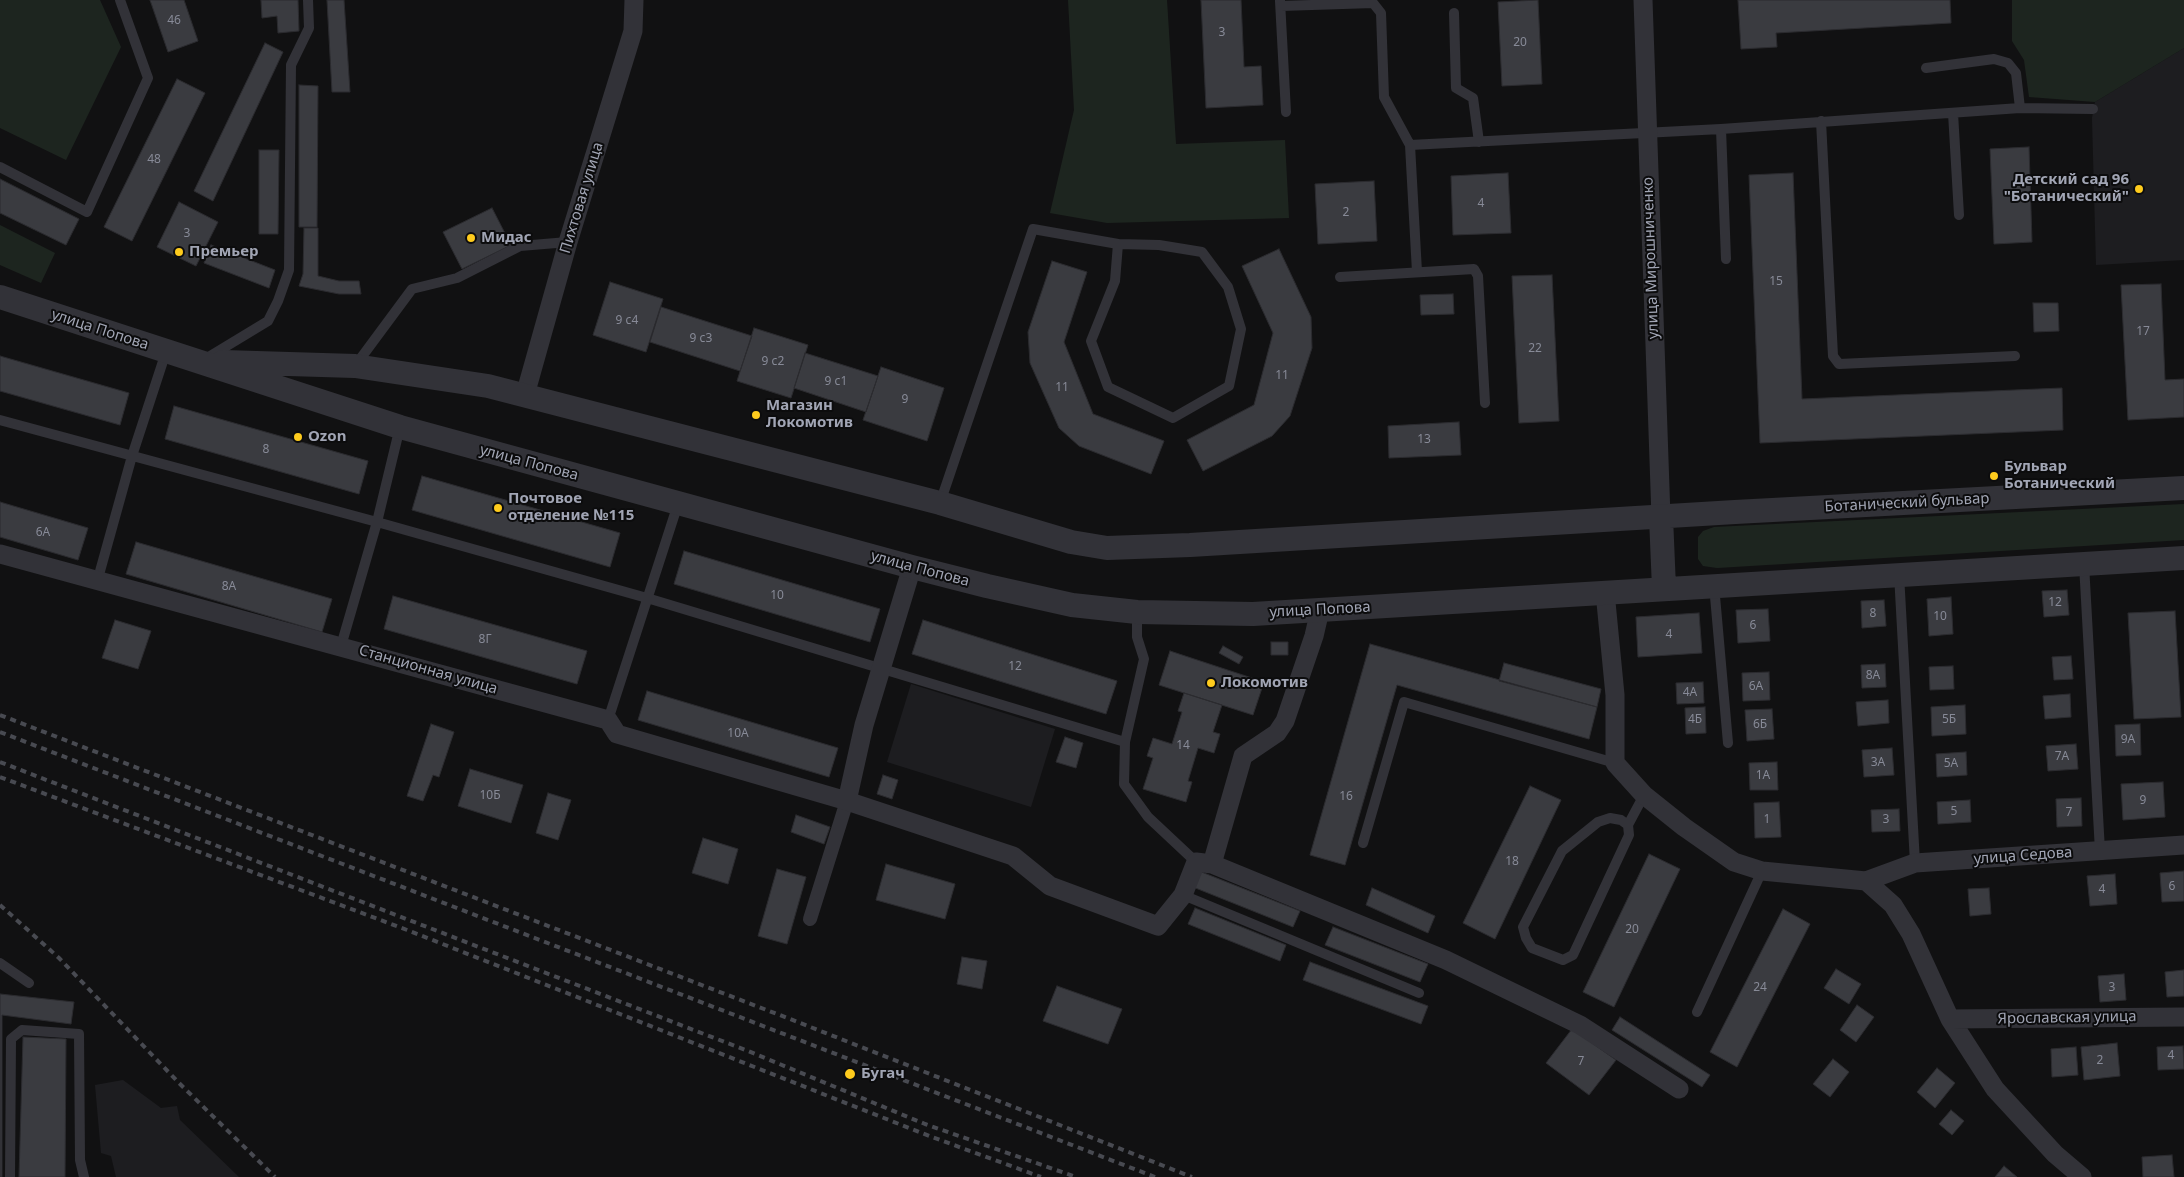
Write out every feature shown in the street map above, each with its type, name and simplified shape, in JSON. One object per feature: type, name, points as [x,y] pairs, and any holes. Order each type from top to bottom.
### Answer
[{"type":"street","name":"Пихтовая улица","points":[[525,395],[568,242],[633,31],[634,0]]},
{"type":"street","name":"улица Мирошниченко","points":[[1642,0],[1660,517]]},
{"type":"street","name":"улица Попова","points":[[0,297],[400,427],[912,567],[1063,603],[1137,612],[1253,614],[1664,588]]},
{"type":"street","name":"улица Попова","points":[[200,361],[355,366],[488,386],[940,503],[1071,542],[1108,548],[1200,545],[1660,517]]},
{"type":"street","name":"Ботанический бульвар","points":[[1660,517],[2184,488]]},
{"type":"street","points":[[1660,517],[1664,588],[2184,558]]},
{"type":"street","name":"Станционная улица","points":[[0,554],[608,720],[617,734],[847,801],[1013,856],[1050,886],[1158,926],[1183,895]]},
{"type":"street","points":[[810,919],[847,801],[864,725],[912,567]]},
{"type":"street","points":[[1605,592],[1615,695],[1615,764],[1644,795],[1684,827],[1734,862],[1762,871],[1866,881],[1893,905],[1911,934],[1950,1019],[1994,1089],[2055,1154],[2082,1177]]},
{"type":"street","points":[[1183,895],[1204,863],[1243,756],[1277,733],[1285,721],[1314,636],[1320,610]]},
{"type":"street","name":"улица Седова","points":[[1866,881],[1915,863],[2184,845]]},
{"type":"street","points":[[1204,863],[1446,960],[1580,1025],[1679,1089]]},
{"type":"street","name":"Ярославская улица","points":[[1950,1019],[2184,1017]]},
{"type":"lane","points":[[0,168],[87,212],[148,78],[120,0]]},
{"type":"lane","points":[[200,361],[268,321],[278,301],[289,270],[291,65],[309,28],[308,0]]},
{"type":"lane","points":[[1286,112],[1280,3],[1373,3],[1381,13],[1384,97],[1410,145],[1417,272]]},
{"type":"lane","points":[[1454,13],[1456,88],[1473,98],[1479,142]]},
{"type":"lane","points":[[1926,68],[1994,59],[2008,63],[2016,73],[2020,108]]},
{"type":"lane","points":[[1410,145],[1721,129],[2020,108],[2093,109]]},
{"type":"lane","points":[[1953,113],[1959,215]]},
{"type":"lane","points":[[1821,121],[1833,356],[1839,364],[2015,356]]},
{"type":"lane","points":[[1721,129],[1726,259]]},
{"type":"lane","points":[[940,503],[1033,229],[1118,244],[1159,245],[1202,252],[1228,287],[1242,329],[1229,386],[1172,418],[1108,387],[1091,341],[1115,281],[1118,244]]},
{"type":"lane","points":[[355,366],[412,289],[457,278],[520,246],[568,242]]},
{"type":"lane","points":[[1340,277],[1474,269],[1478,276],[1485,403]]},
{"type":"lane","points":[[97,582],[132,456],[166,352]]},
{"type":"lane","points":[[0,420],[377,522],[647,598],[1125,742]]},
{"type":"lane","points":[[342,646],[377,522],[400,427]]},
{"type":"lane","points":[[608,720],[678,504]]},
{"type":"lane","points":[[2084,564],[2100,851]]},
{"type":"lane","points":[[1899,574],[1915,863]]},
{"type":"lane","points":[[1714,585],[1728,743]]},
{"type":"lane","points":[[1137,612],[1137,637],[1144,659],[1125,742],[1124,784],[1148,817],[1204,863]]},
{"type":"lane","points":[[1363,843],[1404,702],[1615,764]]},
{"type":"lane","points":[[1628,825],[1621,820],[1610,818],[1598,822],[1562,851],[1523,927],[1526,938],[1532,948],[1563,960],[1573,955],[1629,835],[1628,825],[1644,795]]},
{"type":"lane","points":[[1697,1012],[1762,871]]},
{"type":"lane","points":[[1183,895],[1419,993]]},
{"type":"lane","points":[[0,963],[29,983]]},
{"type":"lane","points":[[10,1177],[11,1039],[22,1030],[79,1034],[80,1160],[84,1177]]},
{"type":"shaded area","points":[[0,0],[100,0],[121,47],[66,160],[0,128]]},
{"type":"shaded area","points":[[1068,0],[1167,0],[1176,144],[1285,140],[1289,218],[1107,223],[1050,213],[1074,110]]},
{"type":"shaded area","points":[[2012,0],[2184,0],[2184,48],[2095,102],[2029,97],[2024,60],[2012,41]]},
{"type":"shaded area","name":"Детский сад 96 \"Ботанический\"","points":[[2184,48],[2184,260],[2096,265],[2092,118],[2095,102]]},
{"type":"shaded area","points":[[0,225],[55,253],[41,283],[0,265]]},
{"type":"shaded area","points":[[2184,504],[2184,540],[1717,568],[1703,566],[1698,559],[1698,537],[1703,531],[1714,527]]},
{"type":"shaded area","points":[[911,684],[1055,729],[1031,807],[887,762]]},
{"type":"shaded area","points":[[123,1080],[161,1108],[177,1106],[180,1120],[239,1177],[116,1177],[111,1156],[101,1153],[95,1085]]},
{"type":"building","points":[[150,0],[184,0],[198,41],[168,52]]},
{"type":"building","points":[[261,0],[298,0],[299,31],[278,33],[277,16],[262,18]]},
{"type":"building","points":[[327,0],[344,0],[350,92],[332,92]]},
{"type":"building","points":[[1201,0],[1241,0],[1244,67],[1261,66],[1263,105],[1206,108]]},
{"type":"building","points":[[1538,0],[1542,84],[1502,86],[1498,2]]},
{"type":"building","points":[[1738,0],[1950,0],[1951,23],[1776,33],[1777,47],[1741,49]]},
{"type":"building","points":[[265,43],[283,52],[213,201],[194,191]]},
{"type":"building","points":[[177,79],[205,93],[132,241],[104,227]]},
{"type":"building","points":[[299,85],[318,86],[317,227],[299,227]]},
{"type":"building","points":[[2029,147],[2032,242],[1994,244],[1990,149]]},
{"type":"building","points":[[259,150],[279,150],[278,234],[259,234]]},
{"type":"building","points":[[1508,173],[1511,233],[1453,235],[1451,176]]},
{"type":"building","points":[[1793,173],[1802,399],[2062,388],[2063,430],[1760,443],[1749,175]]},
{"type":"building","points":[[0,179],[79,219],[66,245],[0,213]]},
{"type":"building","points":[[1374,181],[1377,241],[1318,244],[1315,184]]},
{"type":"building","points":[[179,202],[218,222],[196,266],[157,247]]},
{"type":"building","points":[[492,208],[511,245],[462,269],[443,232]]},
{"type":"building","points":[[304,228],[318,228],[318,276],[339,281],[359,281],[361,294],[339,294],[299,286],[303,274]]},
{"type":"building","points":[[211,245],[275,270],[269,288],[204,263]]},
{"type":"building","points":[[1279,249],[1311,317],[1312,348],[1290,416],[1272,436],[1203,471],[1187,440],[1254,405],[1273,333],[1242,266]]},
{"type":"building","points":[[1052,261],[1087,272],[1064,342],[1093,414],[1164,441],[1151,474],[1079,446],[1059,428],[1030,363],[1028,332]]},
{"type":"building","points":[[1552,275],[1559,421],[1519,423],[1512,276]]},
{"type":"building","points":[[610,282],[663,299],[646,352],[593,335]]},
{"type":"building","points":[[2161,284],[2165,380],[2184,379],[2184,417],[2128,420],[2121,285]]},
{"type":"building","points":[[1453,294],[1454,314],[1421,315],[1420,295]]},
{"type":"building","points":[[2033,303],[2058,303],[2059,331],[2034,332]]},
{"type":"building","points":[[661,307],[752,336],[740,371],[650,342]]},
{"type":"building","points":[[754,328],[808,345],[791,398],[737,381]]},
{"type":"building","points":[[805,353],[878,376],[866,412],[794,388]]},
{"type":"building","points":[[0,356],[129,393],[120,425],[0,391]]},
{"type":"building","points":[[881,367],[944,388],[927,441],[863,420]]},
{"type":"building","points":[[174,406],[368,461],[359,494],[165,439]]},
{"type":"building","points":[[1459,422],[1461,455],[1389,458],[1388,426]]},
{"type":"building","points":[[422,476],[620,533],[610,567],[412,510]]},
{"type":"building","points":[[0,502],[88,528],[78,560],[0,537]]},
{"type":"building","points":[[136,542],[332,599],[322,632],[126,574]]},
{"type":"building","points":[[684,551],[880,609],[870,642],[674,584]]},
{"type":"building","points":[[2067,590],[2069,615],[2044,617],[2042,591]]},
{"type":"building","points":[[393,596],[587,651],[577,684],[384,629]]},
{"type":"building","points":[[1951,597],[1953,634],[1929,636],[1927,599]]},
{"type":"building","points":[[1884,600],[1886,626],[1862,628],[1861,601]]},
{"type":"building","points":[[1768,609],[1770,641],[1738,643],[1736,610]]},
{"type":"building","points":[[2175,611],[2181,717],[2134,719],[2128,613]]},
{"type":"building","points":[[1699,613],[1702,653],[1638,657],[1636,617]]},
{"type":"building","points":[[115,620],[151,631],[138,669],[102,658]]},
{"type":"building","points":[[923,620],[1117,681],[1106,714],[912,654]]},
{"type":"building","points":[[1271,642],[1288,642],[1288,655],[1271,655]]},
{"type":"building","points":[[1370,644],[1597,707],[1589,739],[1397,685],[1345,865],[1310,855]]},
{"type":"building","points":[[1223,646],[1243,657],[1239,664],[1219,653]]},
{"type":"building","name":"Локомотив","points":[[1170,651],[1264,682],[1253,715],[1159,685]]},
{"type":"building","points":[[2071,656],[2073,679],[2054,680],[2052,657]]},
{"type":"building","points":[[1504,663],[1601,689],[1597,707],[1499,681]]},
{"type":"building","points":[[1885,664],[1886,687],[1862,688],[1861,665]]},
{"type":"building","points":[[1953,666],[1954,689],[1930,690],[1929,667]]},
{"type":"building","points":[[1769,672],[1770,700],[1743,701],[1742,673]]},
{"type":"building","points":[[1703,682],[1704,703],[1677,704],[1676,683]]},
{"type":"building","points":[[647,691],[838,748],[829,777],[638,720]]},
{"type":"building","points":[[1184,693],[1222,705],[1213,732],[1220,734],[1214,753],[1198,748],[1188,781],[1192,782],[1186,802],[1143,789],[1153,758],[1147,756],[1153,738],[1172,744],[1182,712],[1178,711]]},
{"type":"building","points":[[2070,694],[2071,717],[2045,719],[2043,696]]},
{"type":"building","points":[[1888,700],[1889,723],[1858,726],[1856,702]]},
{"type":"building","points":[[1965,705],[1966,734],[1932,736],[1931,707]]},
{"type":"building","points":[[1705,707],[1706,733],[1686,734],[1685,708]]},
{"type":"building","points":[[1772,709],[1774,739],[1747,741],[1745,710]]},
{"type":"building","points":[[431,724],[454,732],[439,777],[433,775],[423,801],[407,796]]},
{"type":"building","points":[[2140,724],[2141,755],[2116,756],[2115,725]]},
{"type":"building","points":[[1065,737],[1083,743],[1076,768],[1056,762]]},
{"type":"building","points":[[2076,744],[2078,769],[2048,771],[2046,746]]},
{"type":"building","points":[[1892,748],[1894,775],[1864,777],[1862,750]]},
{"type":"building","points":[[1966,752],[1967,775],[1937,777],[1936,754]]},
{"type":"building","points":[[1777,762],[1778,790],[1750,790],[1749,763]]},
{"type":"building","points":[[470,769],[523,785],[511,823],[458,806]]},
{"type":"building","points":[[883,775],[898,780],[892,799],[877,794]]},
{"type":"building","points":[[2163,782],[2165,817],[2123,820],[2121,784]]},
{"type":"building","points":[[1530,786],[1561,800],[1495,939],[1463,923]]},
{"type":"building","points":[[548,793],[571,800],[558,840],[536,833]]},
{"type":"building","points":[[2081,798],[2082,826],[2057,827],[2056,799]]},
{"type":"building","points":[[1970,800],[1971,822],[1938,824],[1937,802]]},
{"type":"building","points":[[1779,802],[1781,837],[1755,838],[1754,803]]},
{"type":"building","points":[[1899,809],[1900,831],[1872,832],[1871,810]]},
{"type":"building","points":[[796,815],[830,827],[824,844],[791,832]]},
{"type":"building","points":[[703,838],[738,849],[728,884],[692,873]]},
{"type":"building","points":[[1649,854],[1680,869],[1614,1007],[1583,992]]},
{"type":"building","points":[[886,864],[955,884],[945,919],[876,900]]},
{"type":"building","points":[[777,869],[806,877],[787,944],[758,936]]},
{"type":"building","points":[[1199,871],[1300,911],[1293,927],[1193,887]]},
{"type":"building","points":[[2184,871],[2184,901],[2162,902],[2160,873]]},
{"type":"building","points":[[2115,874],[2117,904],[2090,906],[2087,876]]},
{"type":"building","points":[[1372,888],[1435,916],[1428,933],[1366,905]]},
{"type":"building","points":[[1989,888],[1991,914],[1970,916],[1968,889]]},
{"type":"building","points":[[1195,908],[1286,945],[1280,961],[1188,924]]},
{"type":"building","points":[[1783,909],[1810,924],[1737,1067],[1710,1052]]},
{"type":"building","points":[[1333,927],[1428,964],[1420,982],[1325,945]]},
{"type":"building","points":[[962,957],[987,961],[982,989],[957,984]]},
{"type":"building","points":[[1310,962],[1428,1006],[1421,1024],[1303,980]]},
{"type":"building","points":[[1836,969],[1861,984],[1849,1004],[1824,988]]},
{"type":"building","points":[[2184,970],[2184,996],[2167,997],[2165,972]]},
{"type":"building","points":[[2124,974],[2126,1000],[2100,1002],[2098,976]]},
{"type":"building","points":[[1057,986],[1122,1009],[1108,1044],[1043,1021]]},
{"type":"building","points":[[0,994],[74,1002],[71,1024],[2,1015],[2,1177],[0,1177]]},
{"type":"building","points":[[1857,1005],[1874,1017],[1856,1042],[1840,1030]]},
{"type":"building","points":[[1620,1017],[1710,1075],[1702,1087],[1612,1030]]},
{"type":"building","points":[[1572,1029],[1616,1060],[1589,1095],[1546,1063]]},
{"type":"building","points":[[23,1037],[66,1039],[65,1177],[19,1177]]},
{"type":"building","points":[[2117,1043],[2120,1076],[2084,1080],[2081,1047]]},
{"type":"building","points":[[2183,1046],[2184,1069],[2158,1070],[2157,1047]]},
{"type":"building","points":[[2076,1047],[2078,1075],[2052,1077],[2051,1049]]},
{"type":"building","points":[[1833,1059],[1849,1072],[1830,1097],[1813,1084]]},
{"type":"building","points":[[1937,1068],[1955,1083],[1935,1108],[1917,1092]]},
{"type":"building","points":[[1951,1110],[1964,1121],[1952,1135],[1939,1124]]},
{"type":"building","points":[[2172,1155],[2174,1177],[2143,1177],[2142,1157]]},
{"type":"building","points":[[2004,1166],[2017,1177],[1995,1177]]},
{"type":"railway","points":[[0,715],[790,1019],[1192,1177]]},
{"type":"railway","points":[[0,732],[1155,1177]]},
{"type":"railway","points":[[0,762],[748,1051],[925,1124],[1076,1177]]},
{"type":"railway","points":[[0,777],[407,930],[932,1137],[1041,1177]]},
{"type":"railway","points":[[0,905],[59,958],[179,1083],[275,1177]]},
{"type":"place","name":"Детский сад 96 \"Ботанический\"","points":[[2139,189]]},
{"type":"place","name":"Мидас","points":[[471,238]]},
{"type":"place","name":"Премьер","points":[[179,252]]},
{"type":"place","name":"Магазин Локомотив","points":[[756,415]]},
{"type":"place","name":"Ozon","points":[[298,437]]},
{"type":"place","name":"Бульвар Ботанический","points":[[1994,476]]},
{"type":"place","name":"Почтовое отделение №115","points":[[498,508]]},
{"type":"place","name":"Локомотив","points":[[1211,683]]},
{"type":"place","name":"Бугач","points":[[850,1074]]}]
